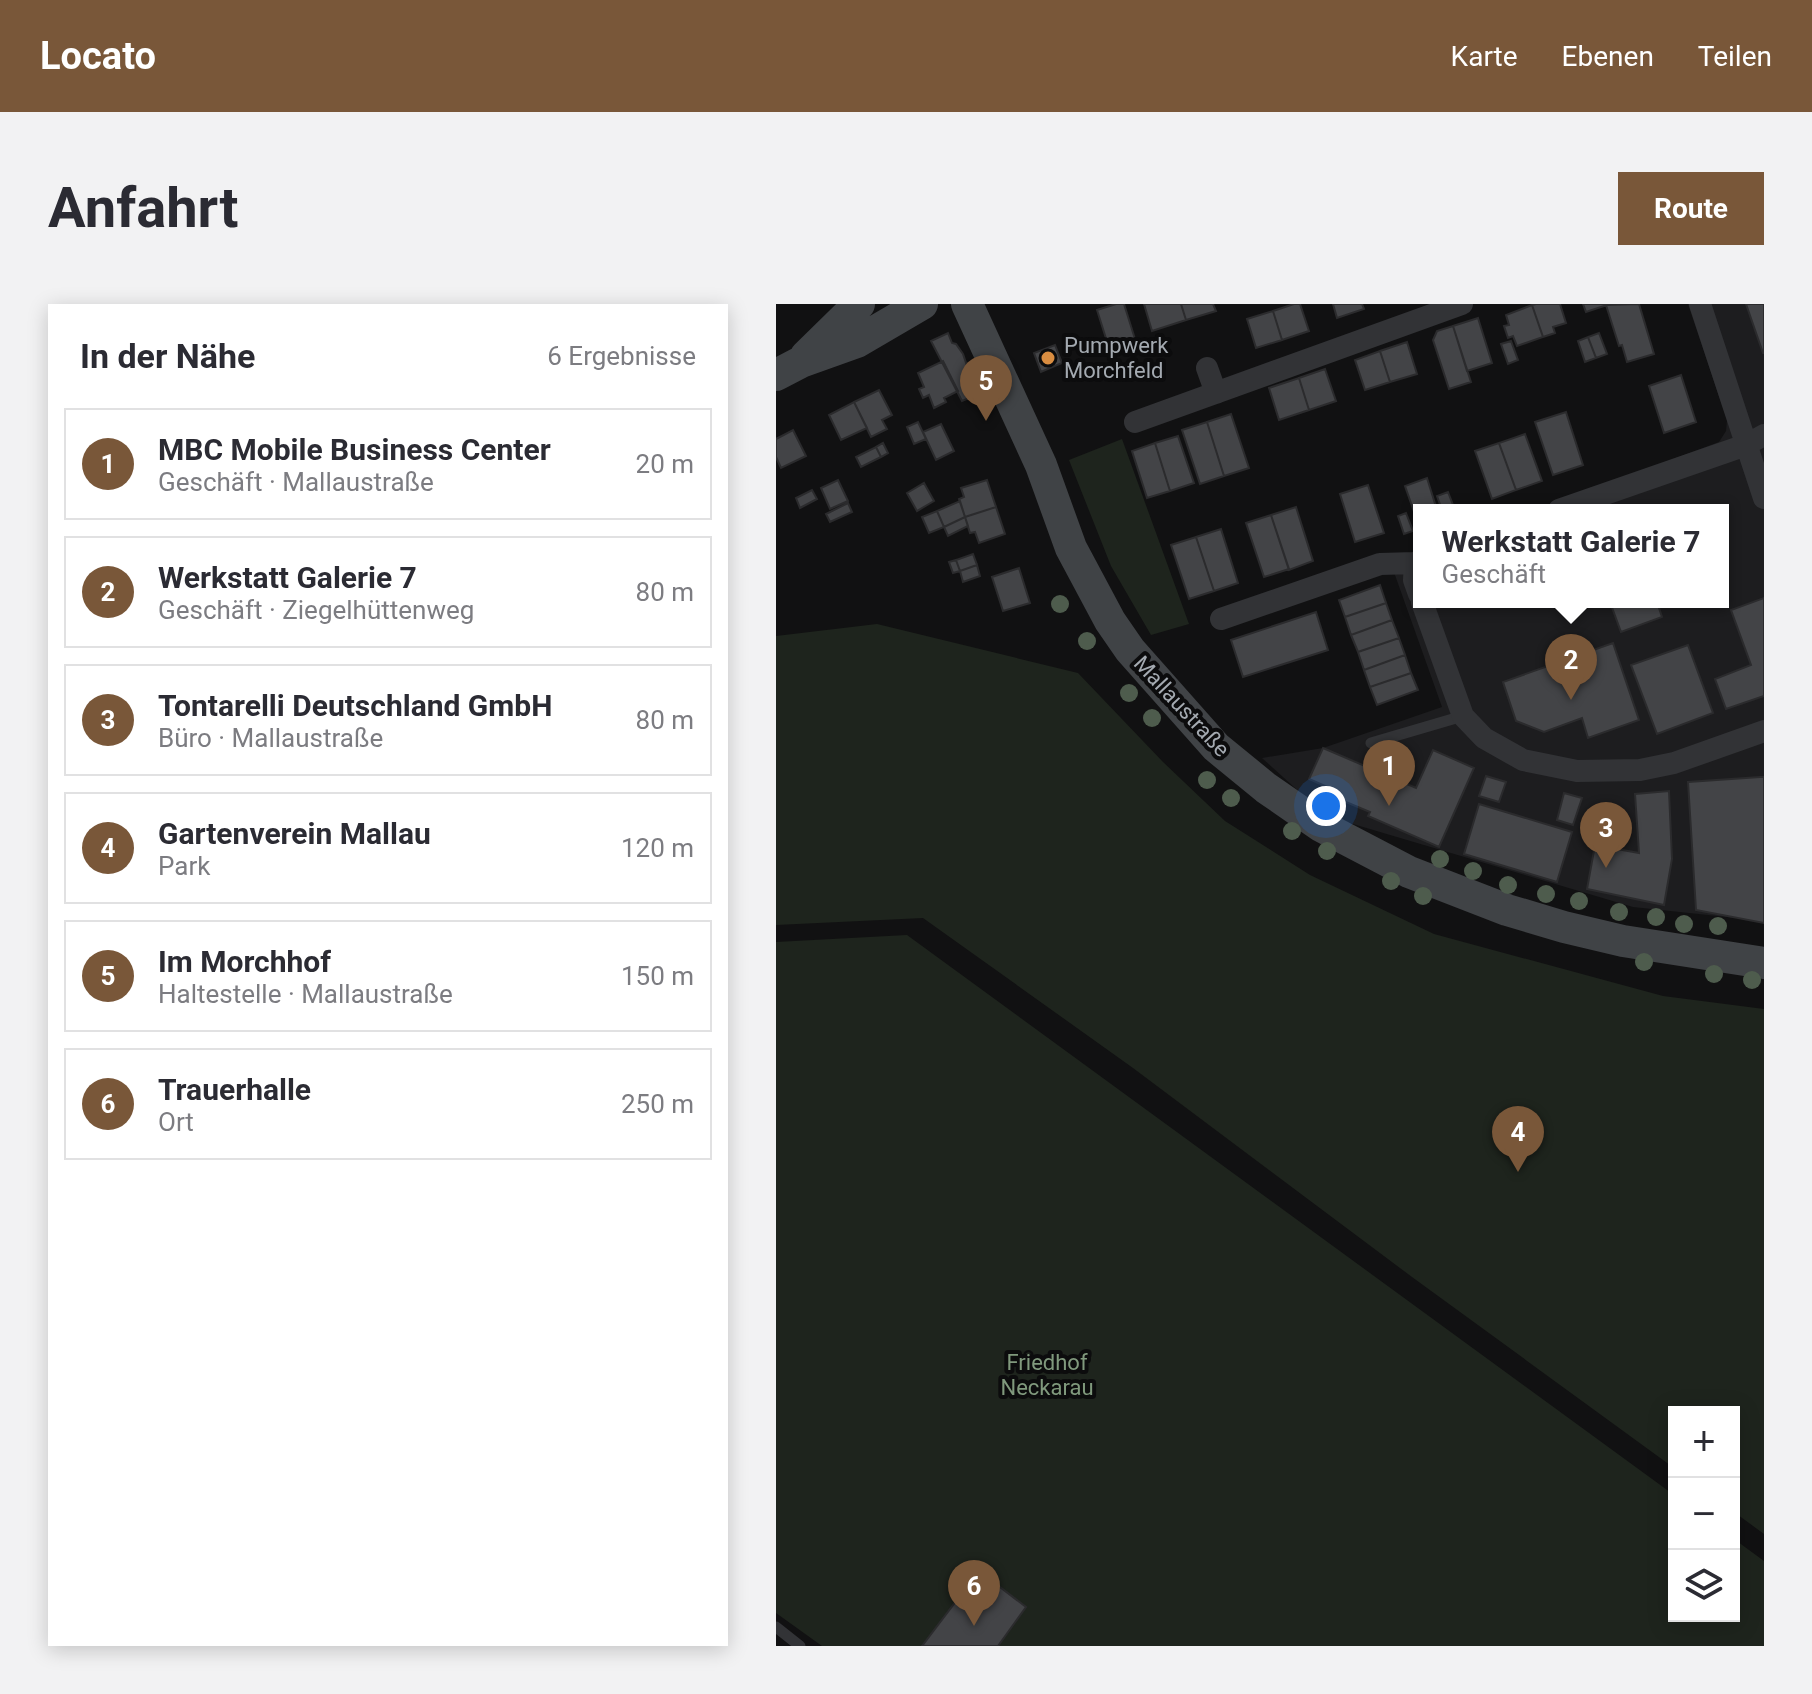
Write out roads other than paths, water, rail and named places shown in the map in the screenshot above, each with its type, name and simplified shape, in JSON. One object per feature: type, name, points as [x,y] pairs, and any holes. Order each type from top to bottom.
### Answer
[{"type":"main road","points":[[788,368],[859,304]]},
{"type":"main road","points":[[788,368],[857,342],[922,304]]},
{"type":"main road","name":"Mallaustraße","points":[[967,304],[1041,465],[1071,548],[1110,621],[1130,650],[1216,747],[1266,788],[1321,826],[1409,872],[1507,910],[1564,927],[1623,941],[1764,963]]},
{"type":"street","points":[[1135,422],[1462,304]]},
{"type":"street","points":[[1700,304],[1755,440],[1764,498]]},
{"type":"street","points":[[1207,368],[1216,393]]},
{"type":"street","points":[[1576,504],[1755,440]]},
{"type":"street","points":[[1221,619],[1380,564],[1413,562]]},
{"type":"street","points":[[1424,608],[1463,716],[1477,732],[1509,754],[1535,764],[1577,771],[1655,768],[1764,731]]},
{"type":"lane","points":[[1371,743],[1463,716]]},
{"type":"lane","points":[[776,1627],[800,1646]]},
{"type":"place","name":"Pumpwerk Morchfeld","points":[[1048,358]]},
{"type":"place","name":"Im Morchhof","points":[[986,421]]},
{"type":"place","name":"Werkstatt Galerie 7","points":[[1571,700]]},
{"type":"place","name":"MBC Mobile Business Center","points":[[1389,806]]},
{"type":"place","name":"Tontarelli Deutschland GmbH","points":[[1606,868]]},
{"type":"place","name":"Gartenverein Mallau","points":[[1518,1172]]},
{"type":"place","name":"Trauerhalle","points":[[974,1626]]},
{"type":"park label","name":"Friedhof Neckarau","points":[[1047,1374]]}]
